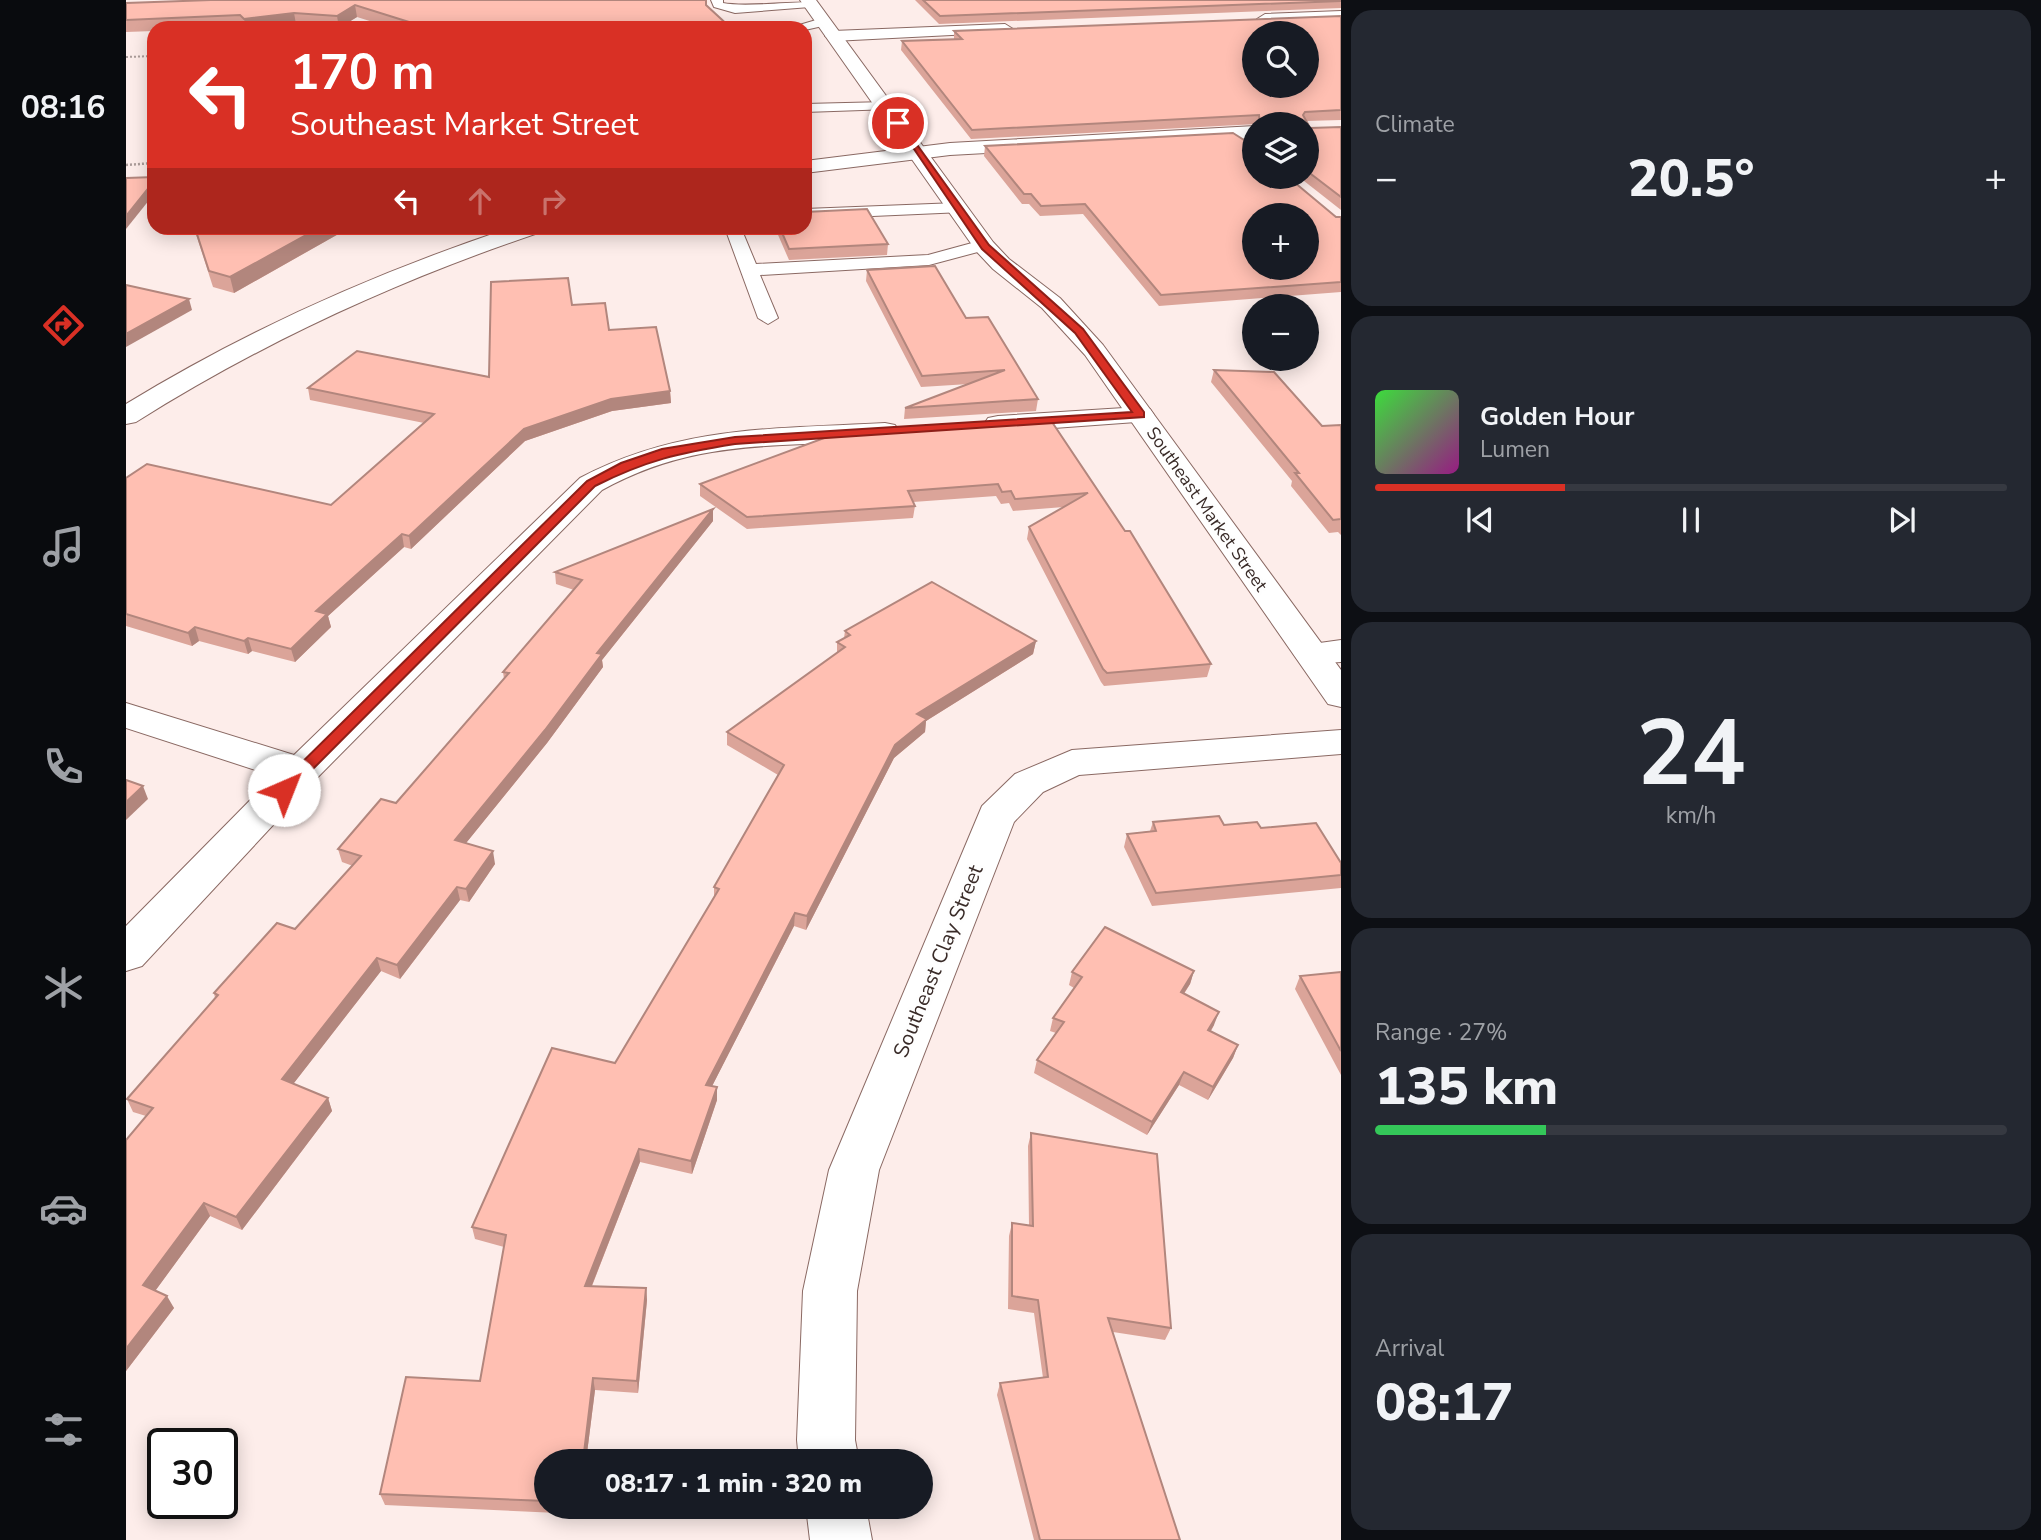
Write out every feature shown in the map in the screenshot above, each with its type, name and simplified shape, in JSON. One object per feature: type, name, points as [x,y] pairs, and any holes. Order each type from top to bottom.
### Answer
[{"type":"street","name":"Southeast Market Street","points":[[809,1],[983,244],[1079,331],[1140,415],[1325,652],[1341,696]]},
{"type":"street","points":[[1246,19],[1341,16]]},
{"type":"street","points":[[828,29],[1028,28]]},
{"type":"street","points":[[812,166],[918,152],[1242,137]]},
{"type":"street","points":[[126,416],[215,360],[300,316],[401,273],[510,235]]},
{"type":"street","points":[[966,426],[1140,415]]},
{"type":"street","points":[[126,954],[301,771],[591,484],[625,466],[666,452],[735,441],[912,429]]},
{"type":"street","points":[[126,715],[301,771]]},
{"type":"street","name":"Southeast Clay Street","points":[[827,1449],[830,1291],[854,1170],[996,816],[1029,783],[1072,763],[1341,742]]},
{"type":"street","points":[[838,1519],[841,1540]]},
{"type":"lane","points":[[717,0],[718,5],[735,9],[809,1]]},
{"type":"lane","points":[[812,29],[828,29]]},
{"type":"lane","points":[[812,109],[886,106]]},
{"type":"lane","points":[[812,117],[821,110]]},
{"type":"lane","points":[[812,214],[957,208]]},
{"type":"lane","points":[[736,235],[768,318]]},
{"type":"lane","points":[[750,270],[929,260],[983,244]]},
{"type":"path","points":[[126,57],[147,56]]},
{"type":"path","points":[[126,164],[147,163]]},
{"type":"building","points":[[211,0],[706,0],[706,5],[723,21],[406,21],[355,5],[337,16],[294,13],[244,19],[240,15],[126,20],[126,3]]},
{"type":"building","points":[[923,0],[1341,0],[1341,1],[940,16]]},
{"type":"building","points":[[1341,16],[1341,110],[1242,112],[1242,116],[972,130],[902,41],[962,39],[954,31]]},
{"type":"building","points":[[1341,127],[1341,197],[1319,180],[1319,128]]},
{"type":"building","points":[[1233,133],[1242,139],[1242,189],[1302,189],[1336,217],[1341,217],[1341,282],[1161,295],[1085,204],[1041,206],[1031,194],[1024,194],[985,146]]},
{"type":"building","points":[[147,177],[147,190],[126,216],[126,178]]},
{"type":"building","points":[[867,209],[888,244],[789,249],[783,235],[812,235],[812,212]]},
{"type":"building","points":[[197,235],[306,235],[230,277],[209,271]]},
{"type":"building","points":[[935,266],[966,318],[988,317],[1038,399],[905,408],[1005,370],[922,376],[867,270]]},
{"type":"building","points":[[568,278],[572,305],[605,303],[609,330],[656,327],[670,391],[611,399],[524,429],[409,536],[402,534],[316,611],[327,614],[291,649],[248,638],[244,641],[195,627],[188,633],[126,614],[126,478],[147,464],[331,505],[434,414],[308,388],[357,351],[489,377],[491,282]]},
{"type":"building","points":[[126,285],[189,299],[126,334]]},
{"type":"building","points":[[1214,370],[1274,372],[1322,426],[1341,425],[1341,519],[1333,520],[1295,473],[1299,473]]},
{"type":"building","points":[[1050,419],[1125,531],[1130,531],[1211,664],[1107,673],[1103,669],[1029,527],[1088,493],[1015,499],[1011,491],[1002,492],[998,484],[908,491],[915,506],[747,517],[700,484],[835,434]]},
{"type":"building","points":[[713,509],[597,653],[602,654],[545,730],[455,840],[493,851],[466,889],[457,887],[397,965],[377,958],[282,1079],[328,1098],[236,1217],[204,1203],[143,1285],[167,1296],[126,1349],[126,1140],[153,1108],[127,1099],[218,995],[214,993],[277,923],[295,929],[361,856],[338,849],[381,799],[396,803],[509,673],[503,672],[582,580],[555,572]]},
{"type":"building","points":[[932,582],[1036,641],[917,714],[927,719],[895,745],[807,916],[795,913],[706,1085],[717,1087],[691,1161],[639,1149],[585,1286],[646,1288],[637,1381],[593,1378],[584,1449],[534,1449],[534,1500],[380,1494],[406,1377],[480,1381],[506,1235],[472,1227],[552,1048],[615,1063],[719,889],[714,887],[784,765],[727,732],[845,647],[837,642],[850,635],[845,631]]},
{"type":"building","points":[[126,780],[143,786],[126,802]]},
{"type":"building","points":[[1219,816],[1224,825],[1257,822],[1261,828],[1316,823],[1341,863],[1341,875],[1156,893],[1127,834],[1156,831],[1153,822]]},
{"type":"building","points":[[1105,927],[1194,971],[1181,992],[1219,1012],[1208,1030],[1238,1045],[1213,1087],[1184,1072],[1152,1122],[1037,1060],[1064,1022],[1053,1018],[1082,977],[1072,972]]},
{"type":"building","points":[[1341,972],[1341,1051],[1300,976]]},
{"type":"building","points":[[1031,1133],[1157,1154],[1171,1328],[1108,1318],[1180,1540],[1040,1540],[1000,1383],[1048,1377],[1038,1300],[1012,1296],[1012,1223],[1033,1226]]},
{"type":"route","points":[[284,790],[591,484],[625,466],[666,452],[735,441],[1140,415],[1079,331],[1051,303],[1002,264],[979,240],[898,123]]}]
